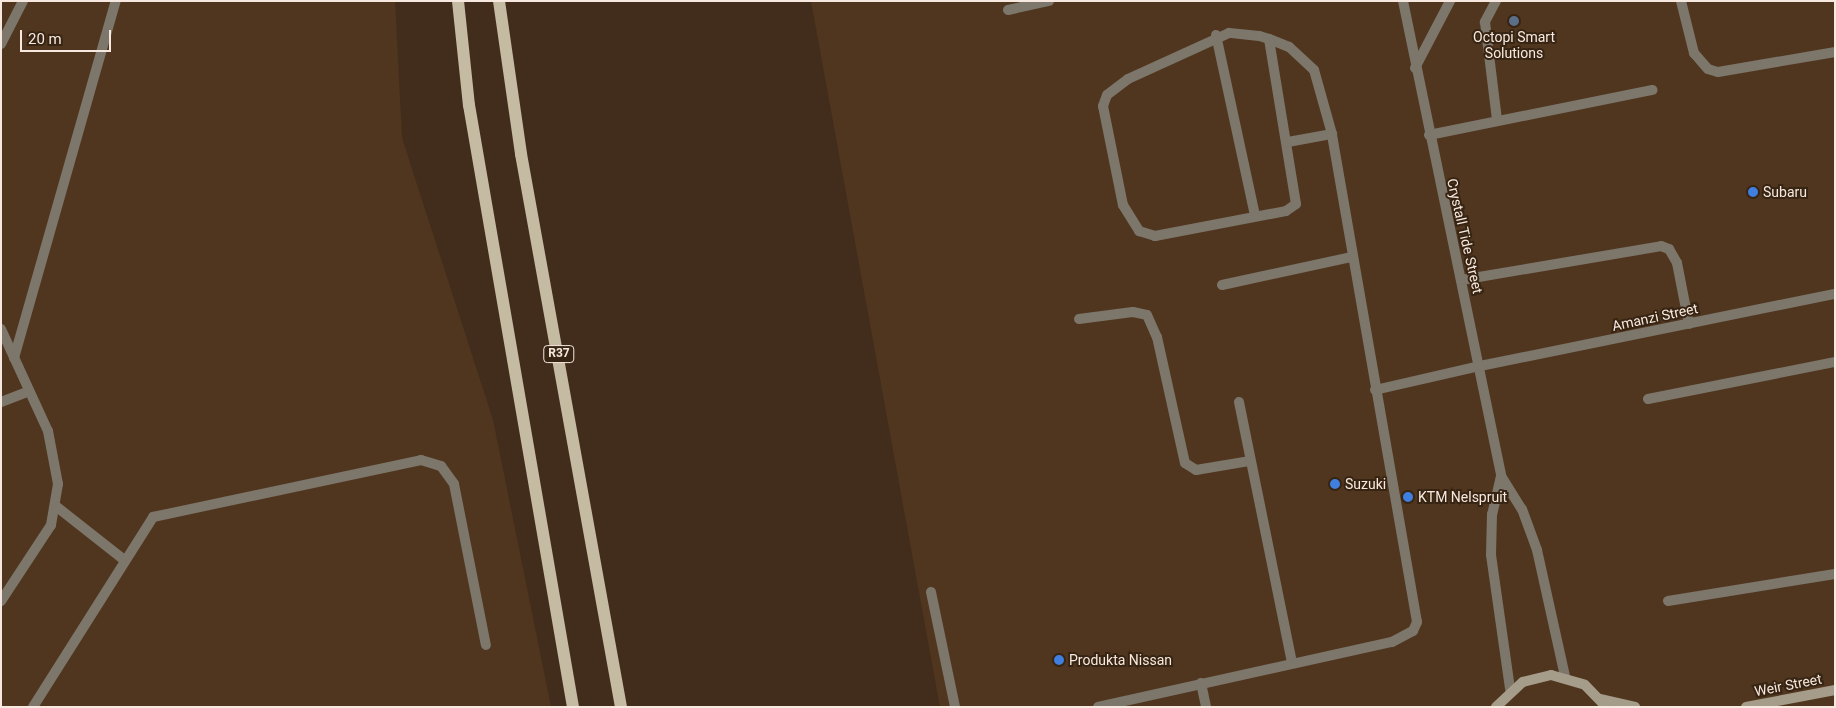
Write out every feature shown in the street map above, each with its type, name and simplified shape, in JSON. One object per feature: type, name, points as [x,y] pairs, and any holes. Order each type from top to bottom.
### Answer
[{"type":"main road","points":[[458,1],[469,105],[573,707]]},
{"type":"main road","name":"R37","points":[[499,1],[521,154],[621,707]]},
{"type":"main road","points":[[614,661],[630,707]]},
{"type":"street","points":[[1,44],[23,1]]},
{"type":"street","points":[[14,358],[116,1]]},
{"type":"street","points":[[1008,10],[1049,1]]},
{"type":"street","name":"Crystall Tide Street","points":[[1403,1],[1415,68],[1480,366],[1501,476],[1522,509],[1538,550],[1565,676]]},
{"type":"street","points":[[1415,68],[1450,1]]},
{"type":"street","points":[[1496,1],[1484,22],[1498,120]]},
{"type":"street","points":[[1681,1],[1694,53],[1700,63],[1718,72],[1835,52]]},
{"type":"street","points":[[1098,707],[1392,642],[1413,631],[1417,622],[1352,258],[1332,134],[1314,70],[1289,47],[1269,39],[1244,33],[1216,35],[1138,72],[1107,95],[1103,106],[1123,205],[1139,231],[1155,236],[1286,210],[1296,204],[1288,142],[1269,39]]},
{"type":"street","points":[[1216,35],[1255,216]]},
{"type":"street","points":[[1429,135],[1653,90]]},
{"type":"street","points":[[1288,142],[1332,134]]},
{"type":"street","points":[[1461,280],[1661,246],[1669,249],[1677,263],[1689,324]]},
{"type":"street","points":[[1222,285],[1352,258]]},
{"type":"street","name":"Amanzi Street","points":[[1375,390],[1480,366],[1835,294]]},
{"type":"street","points":[[1079,320],[1133,312],[1147,315],[1158,337],[1185,463],[1196,470],[1250,461]]},
{"type":"street","points":[[1,329],[53,446],[57,507],[44,537],[1,601]]},
{"type":"street","points":[[1648,399],[1835,362]]},
{"type":"street","points":[[1,402],[29,391]]},
{"type":"street","points":[[1239,402],[1292,663]]},
{"type":"street","points":[[33,707],[146,524],[166,511],[406,462],[432,461],[454,484],[486,645]]},
{"type":"street","name":"Crystall Tide Street","points":[[1501,476],[1492,514],[1491,555],[1510,689]]},
{"type":"street","points":[[57,507],[123,559]]},
{"type":"street","points":[[1668,601],[1835,574]]},
{"type":"street","points":[[931,592],[955,707]]},
{"type":"street","points":[[1496,707],[1510,689],[1536,677],[1565,676],[1604,703],[1635,707]]},
{"type":"street","points":[[1201,683],[1206,707]]},
{"type":"street","name":"Weir Street","points":[[1746,707],[1833,689]]},
{"type":"shaded area","points":[[1,1],[395,1],[402,138],[493,420],[551,707],[1,707]]},
{"type":"shaded area","points":[[811,1],[1835,1],[1835,707],[940,707]]},
{"type":"place","name":"Octopi Smart Solutions","points":[[1514,21]]},
{"type":"place","name":"Subaru","points":[[1753,192]]},
{"type":"place","name":"Suzuki","points":[[1335,484]]},
{"type":"place","name":"KTM Nelspruit","points":[[1408,497]]},
{"type":"place","name":"Produkta Nissan","points":[[1059,660]]}]
